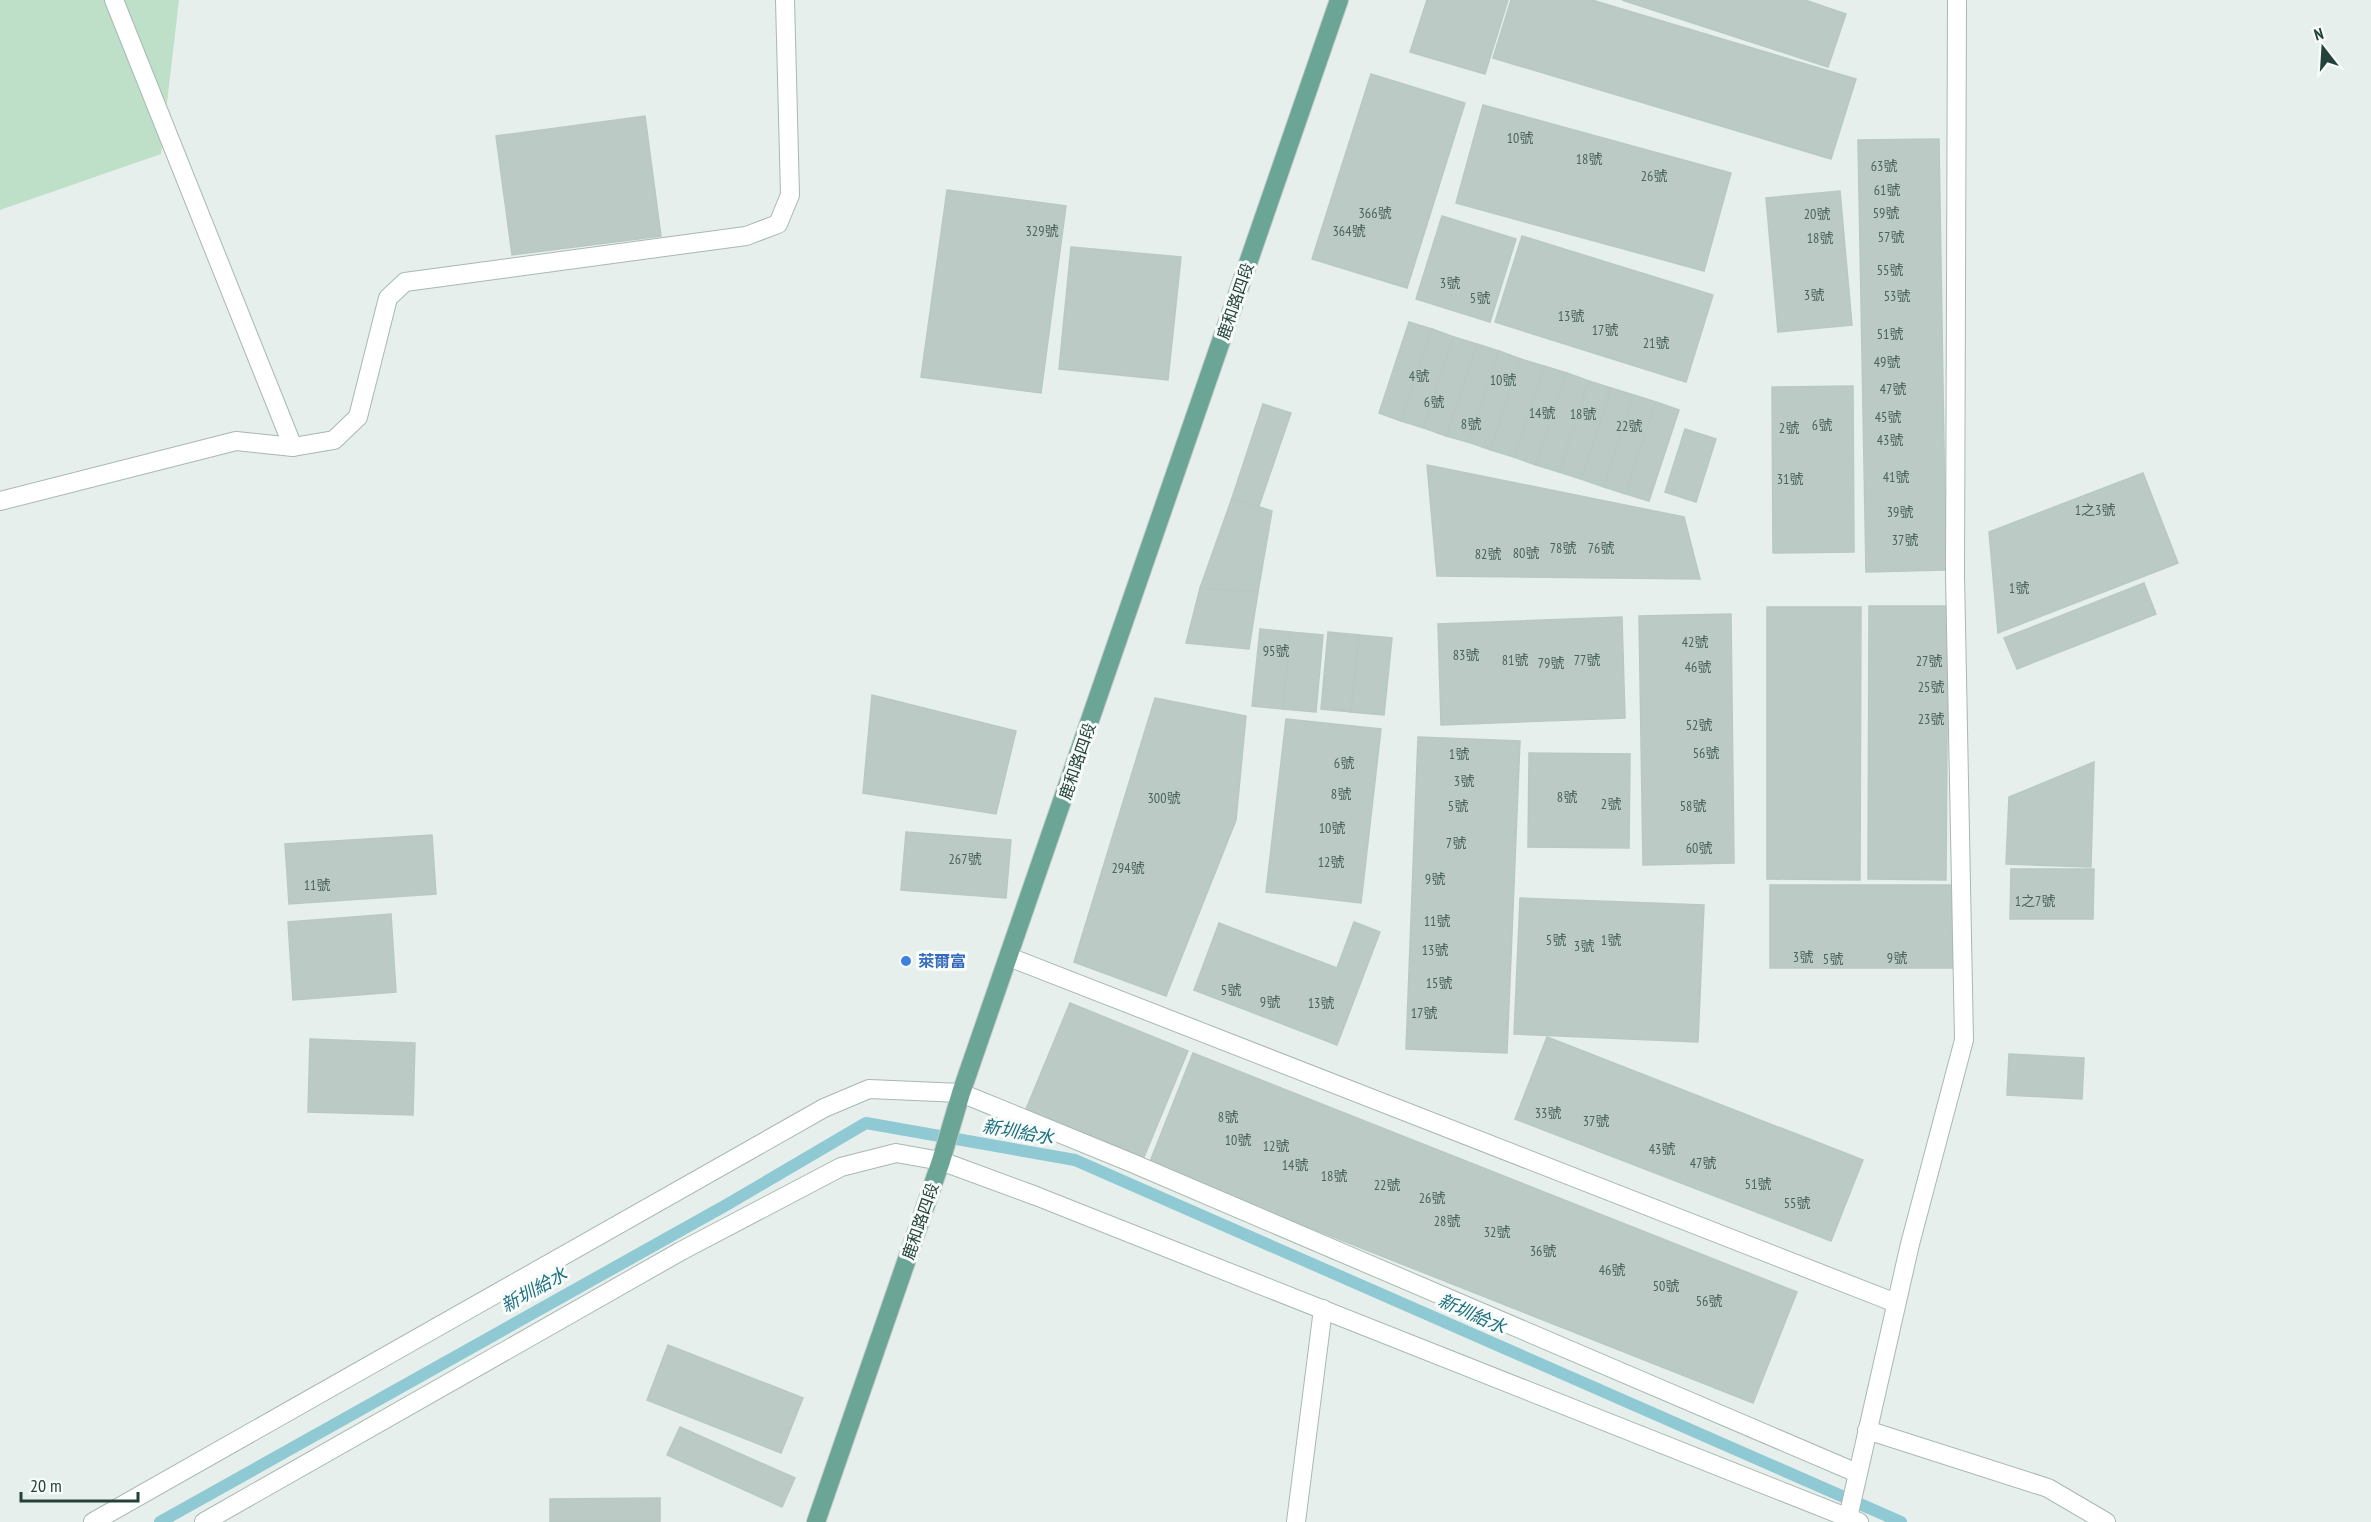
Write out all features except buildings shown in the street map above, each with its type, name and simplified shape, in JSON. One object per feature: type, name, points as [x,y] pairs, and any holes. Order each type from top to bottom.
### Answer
[{"type":"main road","name":"鹿和路四段","points":[[816,1522],[942,1161],[961,1093],[1339,0]]},
{"type":"street","points":[[114,0],[293,447]]},
{"type":"street","points":[[0,501],[236,441],[293,447],[334,440],[358,417],[388,298],[405,282],[746,236],[778,224],[790,195],[785,0]]},
{"type":"street","points":[[204,1522],[681,1251],[841,1167],[896,1153],[942,1161],[1323,1309],[1851,1520],[1857,1473],[1896,1303],[1964,1040],[1955,574],[1957,0]]},
{"type":"street","points":[[1009,957],[1896,1303]]},
{"type":"street","points":[[93,1522],[824,1108],[869,1089],[961,1093],[1132,1163],[1857,1473]]},
{"type":"street","points":[[1296,1522],[1323,1309]]},
{"type":"street","points":[[1867,1430],[2048,1488],[2106,1522]]},
{"type":"green space","points":[[0,0],[179,0],[161,154],[0,210]]},
{"type":"waterway","name":"新圳給水","points":[[160,1522],[728,1204],[866,1123],[1075,1160],[1901,1522]]},
{"type":"place","name":"萊爾富","points":[[906,961]]}]
